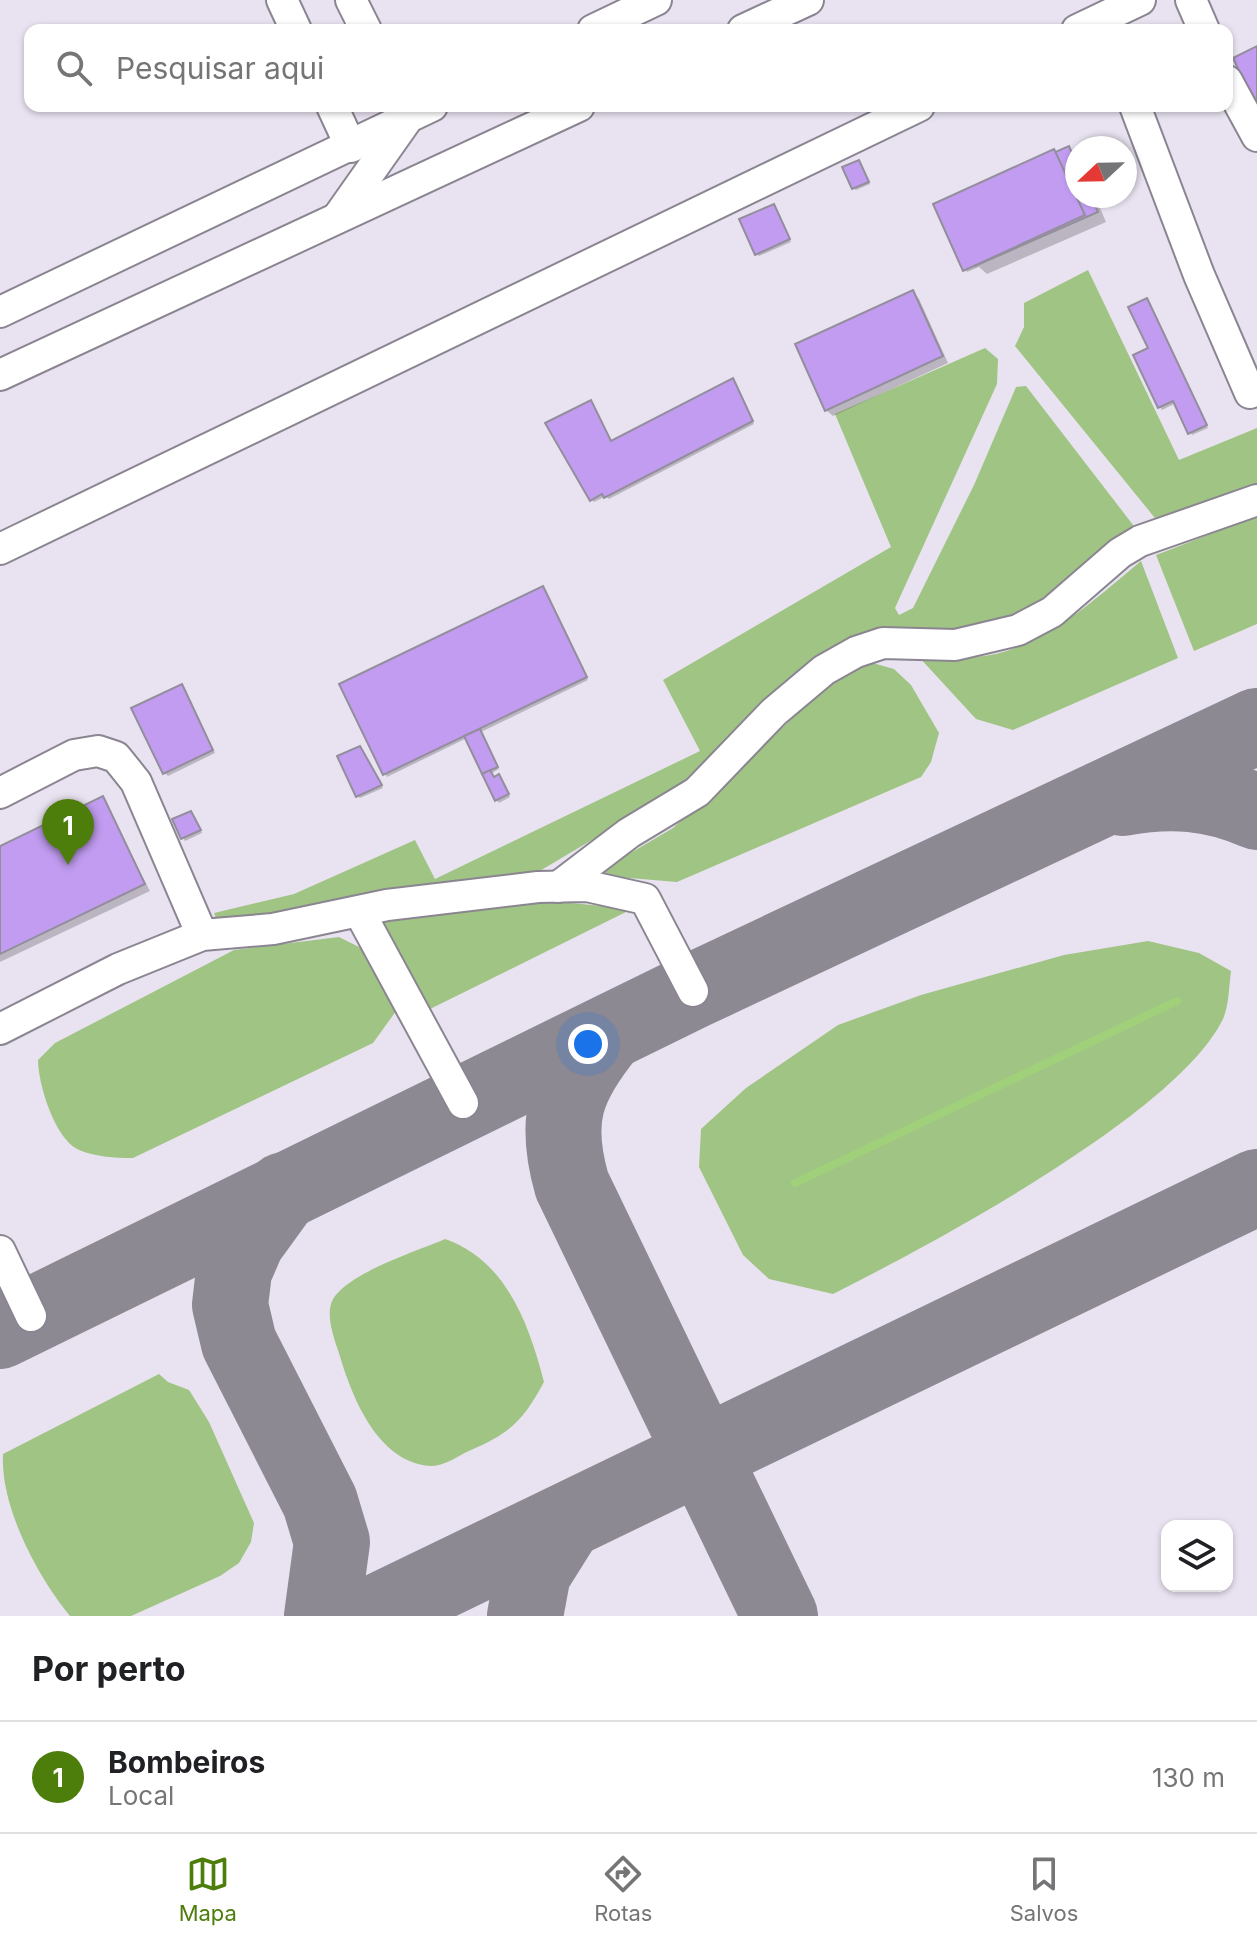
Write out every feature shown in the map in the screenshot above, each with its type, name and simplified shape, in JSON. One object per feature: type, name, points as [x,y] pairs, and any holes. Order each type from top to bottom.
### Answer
[{"type":"lane","points":[[282,0],[293,24]]},
{"type":"lane","points":[[351,0],[363,24]]},
{"type":"lane","points":[[606,24],[656,0]]},
{"type":"lane","points":[[756,24],[808,0]]},
{"type":"lane","points":[[1100,24],[1140,0]]},
{"type":"lane","points":[[1191,0],[1201,24]]},
{"type":"lane","points":[[1233,92],[1257,136]]},
{"type":"lane","points":[[335,112],[351,147]]},
{"type":"lane","points":[[0,312],[351,147],[412,112]]},
{"type":"lane","points":[[337,218],[414,112]]},
{"type":"lane","points":[[0,375],[566,112]]},
{"type":"lane","points":[[0,549],[907,112]]},
{"type":"lane","points":[[1137,112],[1199,275],[1250,393]]},
{"type":"lane","points":[[558,887],[629,833],[697,792],[774,712],[824,670],[856,652],[883,643],[955,645],[1018,630],[1052,612],[1120,553],[1140,541],[1257,500]]},
{"type":"lane","points":[[0,793],[74,755],[98,751],[116,757],[136,782],[202,935]]},
{"type":"lane","points":[[0,1029],[118,969],[202,935],[273,929],[387,905],[558,887],[587,886],[645,899],[693,991]]},
{"type":"lane","points":[[360,913],[463,1103]]},
{"type":"lane","points":[[0,1251],[31,1316]]},
{"type":"green space","points":[[1088,270],[1179,460],[1257,428],[1257,492],[1159,523],[1015,346],[1024,327],[1024,303]]},
{"type":"green space","points":[[985,348],[998,359],[997,384],[895,608],[899,615],[913,608],[974,485],[1016,387],[1026,386],[1140,534],[1021,622],[862,641],[695,785],[629,818],[538,872],[219,926],[214,913],[294,894],[415,840],[435,879],[700,751],[663,680],[891,547],[835,414]]},
{"type":"green space","points":[[1257,516],[1257,624],[1194,651],[1156,555]]},
{"type":"green space","points":[[1141,561],[1178,658],[1013,730],[976,719],[918,656],[975,657],[1021,646],[1064,622]]},
{"type":"green space","points":[[869,662],[894,669],[911,685],[939,733],[931,762],[921,777],[677,882],[593,875],[673,828],[822,691]]},
{"type":"green space","points":[[541,900],[632,909],[426,1011],[381,920]]},
{"type":"green space","points":[[339,937],[371,953],[399,1007],[373,1043],[133,1158],[84,1152],[69,1143],[61,1133],[44,1095],[38,1060],[55,1043],[234,950]]},
{"type":"green space","points":[[1148,941],[1199,953],[1231,971],[1228,1002],[1223,1019],[1197,1056],[1156,1095],[1105,1135],[987,1211],[833,1294],[769,1279],[743,1255],[699,1167],[701,1129],[746,1088],[838,1025],[921,995],[1064,955]]},
{"type":"green space","points":[[445,1239],[484,1262],[499,1278],[522,1317],[544,1382],[530,1406],[506,1431],[452,1460],[432,1466],[414,1463],[398,1455],[373,1429],[354,1396],[333,1334],[330,1311],[337,1293],[349,1283],[399,1257]]},
{"type":"green space","points":[[159,1374],[168,1382],[189,1390],[209,1422],[254,1523],[251,1542],[239,1563],[220,1576],[131,1616],[70,1616],[46,1582],[23,1540],[8,1496],[3,1454]]},
{"type":"building","points":[[1257,46],[1257,110],[1233,58]]},
{"type":"building","points":[[1065,148],[1065,208],[1096,208],[1098,212],[975,266],[946,200]]},
{"type":"building","points":[[1054,149],[1065,172],[1065,208],[1082,208],[1085,215],[963,271],[933,204]]},
{"type":"building","points":[[859,160],[869,182],[852,189],[842,167]]},
{"type":"building","points":[[774,204],[790,239],[755,255],[739,219]]},
{"type":"building","points":[[913,290],[943,356],[825,411],[795,344]]},
{"type":"building","points":[[1147,298],[1207,425],[1188,434],[1173,401],[1158,408],[1133,355],[1148,348],[1128,307]]},
{"type":"building","points":[[733,378],[753,421],[604,498],[602,494],[590,501],[545,423],[591,400],[611,441]]},
{"type":"building","points":[[543,586],[587,677],[383,775],[339,684]]},
{"type":"building","points":[[182,684],[213,750],[163,774],[131,708]]},
{"type":"building","points":[[480,729],[498,767],[482,774],[464,736]]},
{"type":"building","points":[[360,746],[382,785],[356,797],[337,756]]},
{"type":"building","points":[[490,770],[494,777],[499,774],[509,794],[495,801],[482,774]]},
{"type":"building","points":[[103,796],[145,884],[0,954],[0,846]]},
{"type":"building","points":[[191,811],[201,830],[181,839],[172,819]]},
{"type":"waterway","points":[[795,1183],[1177,1001]]},
{"type":"taxiway","points":[[0,1331],[693,991],[1257,726]]},
{"type":"taxiway","points":[[1123,798],[1191,794],[1224,800],[1257,812]]},
{"type":"taxiway","points":[[607,1034],[581,1070],[567,1104],[564,1141],[572,1185],[780,1616]]},
{"type":"taxiway","points":[[369,1616],[1257,1187]]},
{"type":"taxiway","points":[[284,1190],[247,1241],[234,1271],[230,1305],[239,1343],[320,1502],[332,1542],[322,1616]]},
{"type":"taxiway","points":[[525,1616],[533,1573],[565,1522]]},
{"type":"place","name":"Bombeiros","points":[[68,865]]}]
